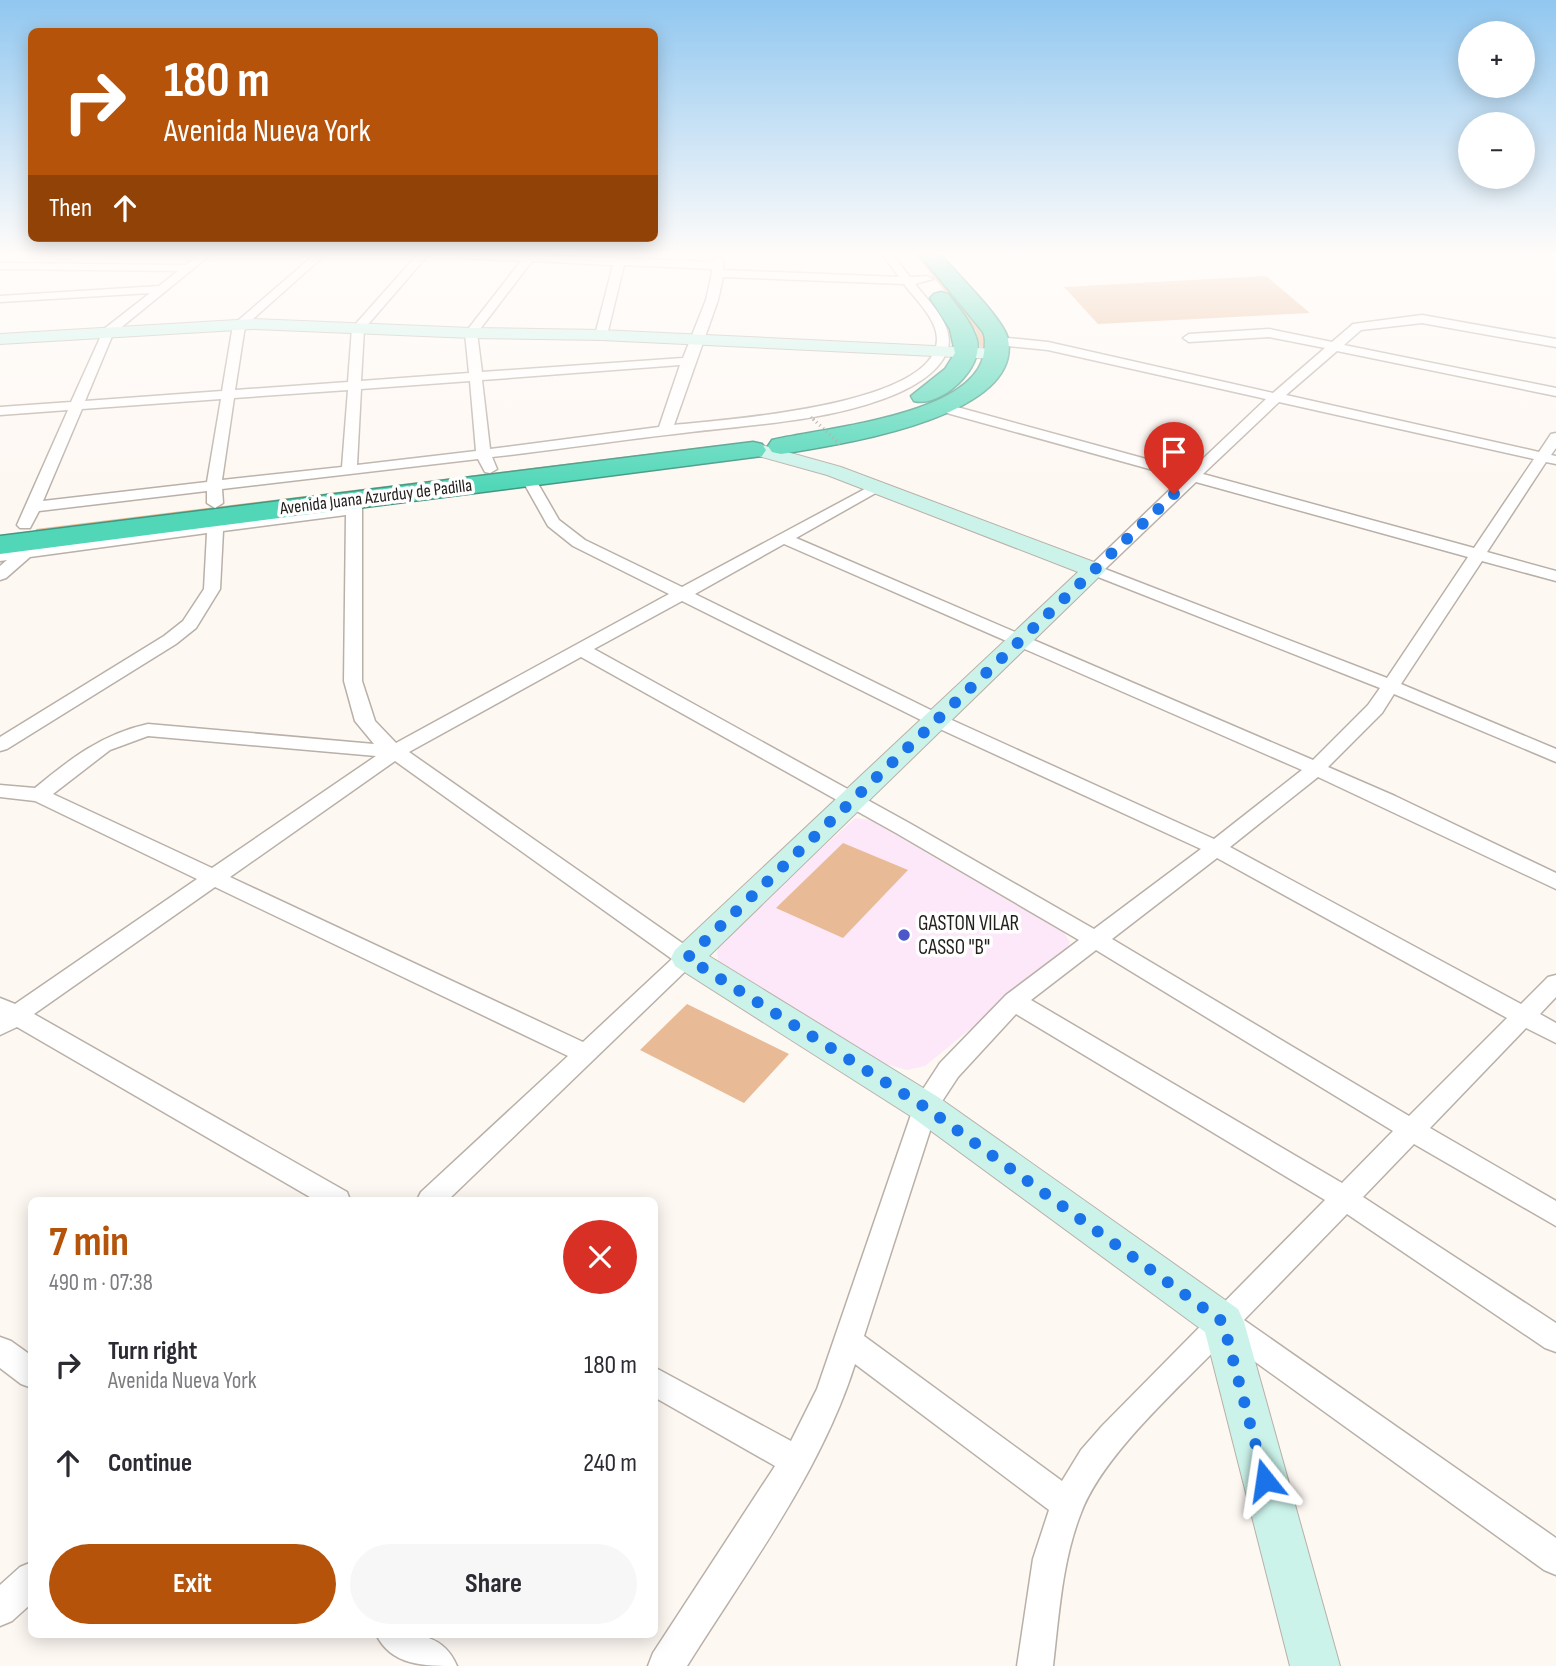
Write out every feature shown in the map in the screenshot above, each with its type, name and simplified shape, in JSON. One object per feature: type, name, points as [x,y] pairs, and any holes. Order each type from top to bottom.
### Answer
[{"type":"highway","points":[[965,333],[967,352]]},
{"type":"highway","points":[[992,333],[997,347]]},
{"type":"highway","name":"Avenida Juana Azurduy de Padilla","points":[[21,533],[354,504],[891,426],[941,407],[964,394],[983,378],[993,365],[997,347]]},
{"type":"highway","name":"Avenida Juana Azurduy de Padilla","points":[[21,533],[487,463],[768,443],[907,404],[944,383],[958,368],[967,352]]},
{"type":"street","points":[[0,339],[96,333]]},
{"type":"street","points":[[0,575],[21,533],[108,333]]},
{"type":"street","points":[[0,745],[170,640],[190,624],[212,589],[215,505],[238,333]]},
{"type":"street","points":[[349,471],[358,333]]},
{"type":"street","points":[[465,333],[601,335],[694,348]]},
{"type":"street","points":[[471,333],[487,463]]},
{"type":"street","points":[[665,431],[698,333]]},
{"type":"street","points":[[215,505],[349,471],[487,463],[665,431],[821,410],[877,397],[930,367],[941,352],[943,333]]},
{"type":"street","points":[[1189,338],[1238,333]]},
{"type":"street","points":[[1272,333],[1556,392]]},
{"type":"street","points":[[434,1197],[1276,397],[1350,333]]},
{"type":"street","points":[[1499,333],[1556,343]]},
{"type":"street","points":[[534,335],[694,348],[967,352],[997,347],[1048,346],[1276,397],[1552,452],[1479,554],[1375,709],[1315,769],[1216,848],[1014,1001],[948,1070],[925,1107],[831,1392],[797,1461],[666,1666]]},
{"type":"street","points":[[0,411],[475,376],[694,348]]},
{"type":"street","points":[[941,407],[1556,576]]},
{"type":"street","points":[[768,443],[834,471]]},
{"type":"street","points":[[768,443],[834,471],[1094,569],[1391,686],[1556,756]]},
{"type":"street","points":[[528,478],[544,512],[565,534],[936,720],[1216,848],[1556,1034]]},
{"type":"street","points":[[332,1197],[5,1016],[213,879],[395,752],[876,487]]},
{"type":"street","points":[[215,505],[354,504],[353,681],[358,710],[379,740],[687,958],[925,1107],[1556,1558]]},
{"type":"street","points":[[0,556],[21,533]]},
{"type":"street","points":[[783,538],[1388,800],[1556,881]]},
{"type":"street","points":[[582,650],[853,799],[1094,938],[1410,1131],[1556,1215]]},
{"type":"street","points":[[39,795],[111,742],[128,733],[148,730],[395,752]]},
{"type":"street","points":[[0,791],[39,795],[586,1054]]},
{"type":"street","points":[[1035,1666],[1044,1589],[1056,1535],[1067,1504],[1091,1461],[1223,1322],[1556,984]]},
{"type":"street","points":[[1014,1001],[1344,1198],[1556,1339]]},
{"type":"street","points":[[1223,1322],[1315,1666]]},
{"type":"street","points":[[848,1341],[1067,1504]]},
{"type":"street","points":[[0,1350],[28,1371]]},
{"type":"street","points":[[658,1383],[797,1461]]},
{"type":"street","points":[[0,1609],[28,1583]]},
{"type":"street","points":[[399,1638],[439,1666]]},
{"type":"path","points":[[811,417],[842,446]]},
{"type":"shaded area","points":[[976,333],[983,333],[987,347],[980,347]]},
{"type":"shaded area","points":[[719,445],[723,449],[35,533],[36,529]]},
{"type":"shaded area","points":[[855,818],[870,820],[1064,933],[1070,942],[1066,951],[925,1066],[907,1070],[886,1064],[722,969],[718,959],[721,940]]},
{"type":"shaded area","points":[[843,843],[908,870],[843,938],[776,908]]},
{"type":"shaded area","points":[[687,1004],[789,1054],[744,1103],[640,1050]]},
{"type":"place","name":"GASTON VILAR CASSO \"B\"","points":[[904,935]]},
{"type":"route","points":[[1174,494],[687,958],[925,1107],[1223,1322],[1265,1480]]}]
